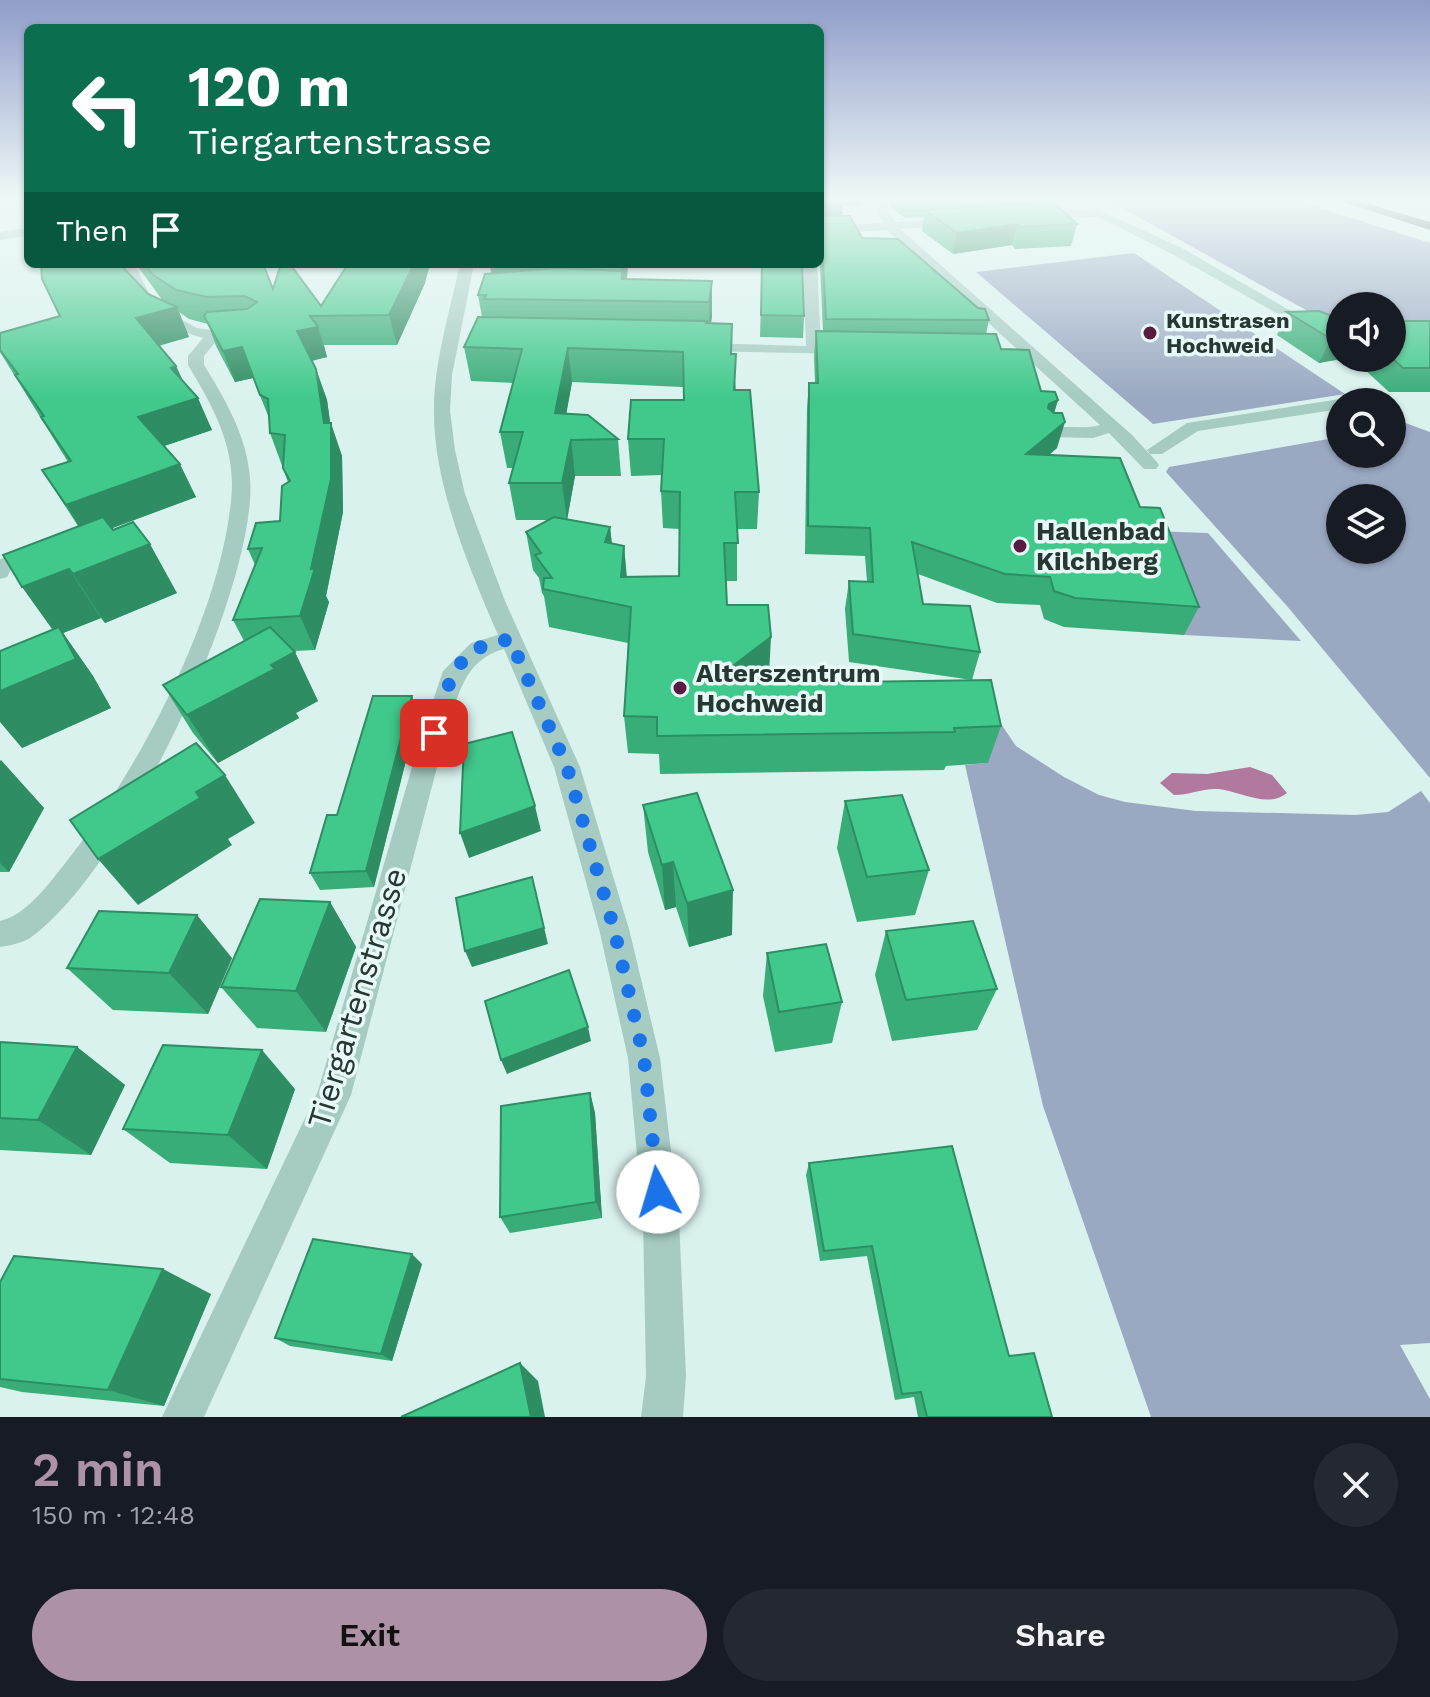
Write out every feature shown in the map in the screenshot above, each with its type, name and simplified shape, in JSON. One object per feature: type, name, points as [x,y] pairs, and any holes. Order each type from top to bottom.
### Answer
[{"type":"street","points":[[935,266],[1112,426],[1153,458],[1193,427],[1326,406]]},
{"type":"street","points":[[1202,266],[1321,332]]},
{"type":"street","points":[[129,268],[139,288],[163,318],[183,328],[212,336],[246,334]]},
{"type":"street","points":[[467,268],[466,303],[444,375],[442,411],[446,450],[456,494],[510,639],[567,767],[614,929],[644,1058],[661,1219],[666,1376],[662,1417]]},
{"type":"street","points":[[810,268],[814,350]]},
{"type":"street","points":[[10,931],[60,892],[91,852],[153,747],[192,667],[220,597],[236,546],[241,501],[241,456],[230,420],[196,365],[196,356],[212,336]]},
{"type":"street","points":[[678,347],[865,351]]},
{"type":"street","points":[[1003,353],[1032,353]]},
{"type":"street","points":[[1052,433],[1093,433],[1112,426]]},
{"type":"street","name":"Tiergartenstrasse","points":[[183,1417],[334,1095],[377,949],[434,733],[455,671],[479,648],[510,639]]},
{"type":"shaded area","name":"Kunstrasen Hochweid","points":[[1025,266],[1154,266],[1336,388],[1326,388],[1326,397],[1153,424],[976,272]]},
{"type":"shaded area","points":[[1227,266],[1430,266],[1430,341],[1406,340],[1406,292],[1326,292],[1326,321]]},
{"type":"shaded area","points":[[1406,423],[1430,432],[1430,778],[1287,606],[1166,472],[1169,467],[1326,439],[1326,468],[1406,468]]},
{"type":"shaded area","points":[[1150,531],[1208,533],[1301,641],[1184,635],[1149,536]]},
{"type":"shaded area","points":[[999,721],[1016,746],[1064,777],[1099,795],[1125,802],[1196,811],[1355,815],[1388,812],[1421,791],[1430,803],[1430,1343],[1400,1345],[1430,1399],[1430,1417],[1151,1417],[1043,1106],[965,765],[987,763]]},
{"type":"shaded area","points":[[1250,767],[1272,775],[1287,793],[1271,799],[1218,789],[1174,795],[1160,783],[1172,773],[1207,774]]},
{"type":"building","points":[[824,266],[929,266],[978,308],[985,309],[989,320],[826,319]]},
{"type":"building","points":[[41,268],[124,268],[148,294],[177,307],[136,318],[176,366],[171,368],[198,398],[138,417],[180,464],[66,505],[42,470],[71,461],[0,350],[0,333],[60,316],[42,279]]},
{"type":"building","points":[[148,268],[265,268],[273,289],[280,268],[293,268],[321,306],[345,268],[412,268],[389,315],[310,316],[318,327],[297,331],[316,369],[324,423],[331,423],[331,479],[311,569],[315,568],[300,616],[233,620],[262,548],[248,549],[256,523],[280,521],[282,486],[290,481],[283,468],[285,435],[270,433],[268,399],[260,395],[242,347],[223,351],[204,316],[207,312],[247,309],[257,302],[245,296],[207,297],[176,290]]},
{"type":"building","points":[[557,268],[622,271],[622,279],[712,281],[709,302],[484,299],[486,295],[478,295],[485,274]]},
{"type":"building","points":[[762,268],[802,268],[804,316],[761,315]]},
{"type":"building","points":[[1287,312],[1326,314],[1326,336]]},
{"type":"building","points":[[478,317],[732,324],[731,354],[736,354],[734,390],[750,390],[759,492],[735,492],[738,543],[724,543],[727,605],[768,605],[771,637],[709,684],[991,680],[1001,726],[954,728],[955,732],[657,736],[657,717],[624,716],[631,607],[543,589],[544,578],[552,578],[535,555],[541,553],[526,532],[554,517],[610,527],[605,542],[624,546],[621,577],[679,576],[680,492],[661,491],[664,439],[628,439],[631,400],[684,400],[683,352],[568,348],[555,413],[588,415],[618,439],[571,440],[562,483],[509,483],[523,432],[500,432],[522,349],[464,347]]},
{"type":"building","points":[[1406,321],[1430,321],[1430,368],[1406,368]]},
{"type":"building","points":[[816,331],[996,334],[1001,349],[1029,350],[1041,391],[1055,392],[1058,400],[1049,404],[1048,408],[1054,413],[1062,413],[1065,422],[1026,454],[1120,458],[1140,507],[1160,508],[1199,607],[1075,598],[1054,591],[1050,577],[1005,574],[912,542],[923,604],[970,606],[980,652],[853,634],[849,581],[873,582],[870,528],[808,526],[809,383],[818,383]]},
{"type":"building","points":[[103,517],[113,530],[133,522],[150,544],[73,574],[69,569],[22,587],[3,555]]},
{"type":"building","points":[[59,627],[76,659],[0,691],[0,651]]},
{"type":"building","points":[[270,627],[295,652],[271,665],[275,669],[187,715],[163,685]]},
{"type":"building","points":[[373,696],[412,696],[366,871],[310,873],[327,815],[337,815]]},
{"type":"building","points":[[512,732],[535,806],[460,833],[464,744]]},
{"type":"building","points":[[196,743],[225,775],[196,792],[200,798],[98,859],[70,820]]},
{"type":"building","points":[[697,793],[733,890],[687,903],[673,862],[662,865],[643,805]]},
{"type":"building","points":[[902,795],[929,870],[867,877],[845,801]]},
{"type":"building","points":[[532,877],[544,928],[465,951],[456,898]]},
{"type":"building","points":[[260,899],[330,902],[296,991],[221,987]]},
{"type":"building","points":[[99,911],[197,915],[169,973],[67,968]]},
{"type":"building","points":[[973,921],[997,989],[906,1000],[886,931]]},
{"type":"building","points":[[826,944],[842,1002],[779,1012],[767,953]]},
{"type":"building","points":[[569,970],[588,1027],[501,1060],[485,1001]]},
{"type":"building","points":[[0,1042],[77,1047],[38,1120],[0,1118]]},
{"type":"building","points":[[163,1045],[262,1050],[228,1135],[123,1129]]},
{"type":"building","points":[[590,1093],[596,1202],[500,1217],[501,1106]]},
{"type":"building","points":[[952,1146],[1009,1356],[1034,1353],[1052,1417],[927,1417],[921,1392],[902,1394],[872,1246],[824,1251],[809,1163]]},
{"type":"building","points":[[313,1239],[412,1254],[381,1354],[275,1338]]},
{"type":"building","points":[[14,1256],[163,1269],[108,1390],[0,1379],[0,1282]]},
{"type":"building","points":[[520,1363],[531,1417],[401,1417]]},
{"type":"place","name":"Kunstrasen Hochweid","points":[[1150,333]]},
{"type":"place","name":"Hallenbad Kilchberg","points":[[1020,546]]},
{"type":"place","name":"Alterszentrum Hochweid","points":[[680,688]]},
{"type":"route","points":[[434,733],[455,671],[463,660],[479,648],[510,639],[567,767],[614,929],[644,1058],[658,1192]]}]
